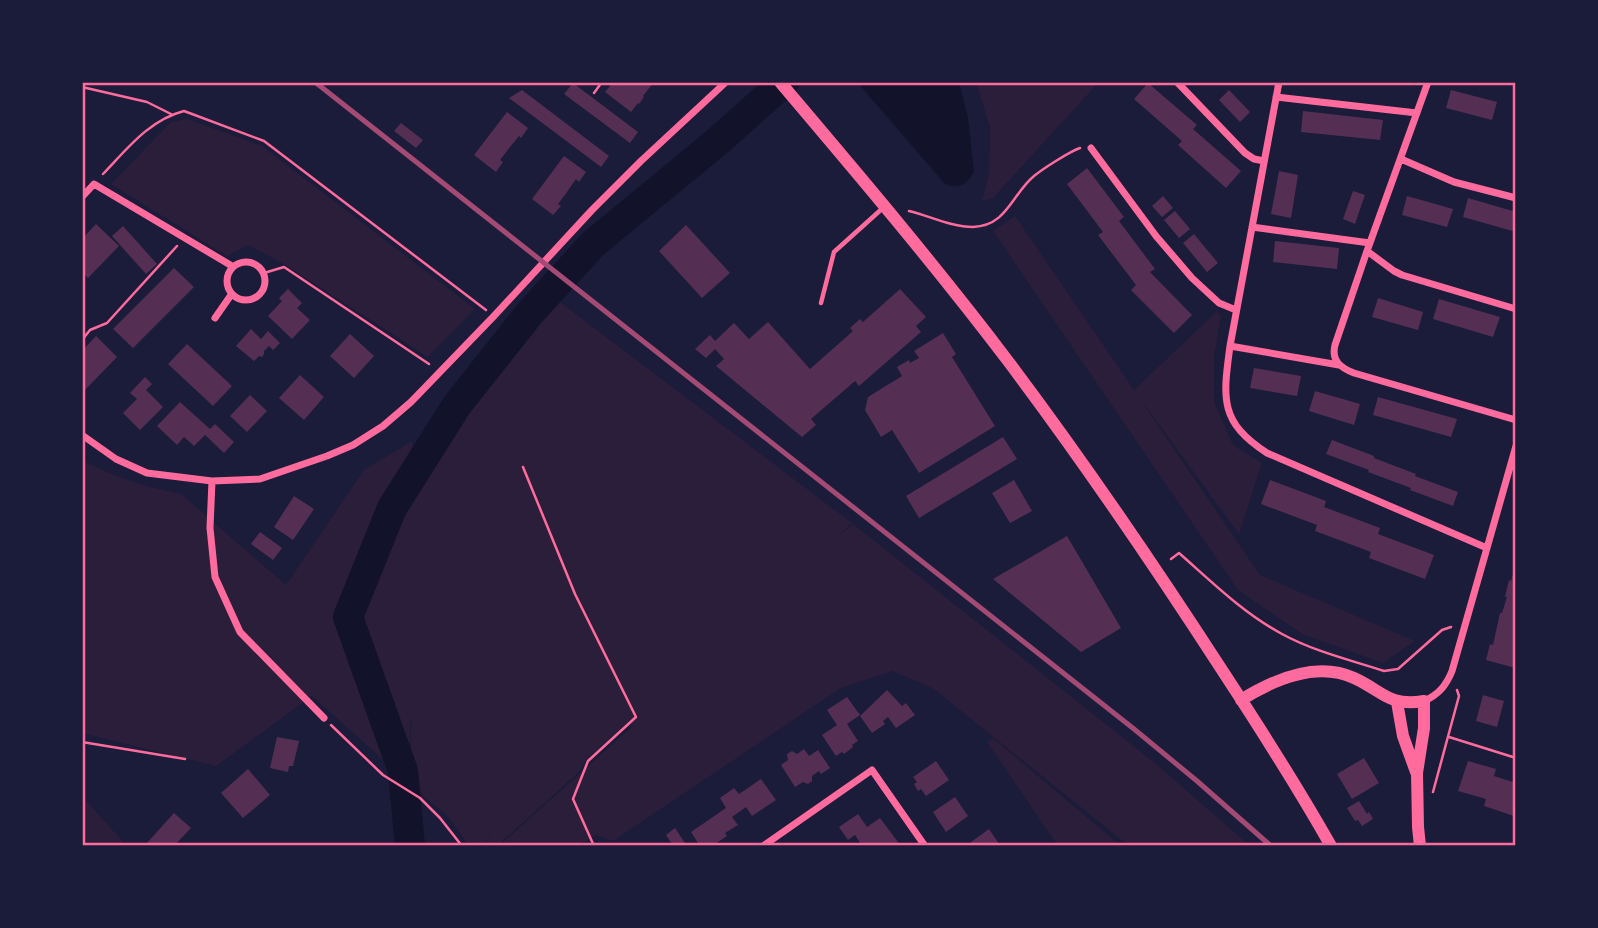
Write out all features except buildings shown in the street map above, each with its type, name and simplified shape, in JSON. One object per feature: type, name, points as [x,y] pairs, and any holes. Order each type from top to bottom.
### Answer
[{"type":"main road","points":[[780,82],[885,206],[1000,351],[1070,445],[1143,548],[1331,846]]},
{"type":"main road","points":[[1241,700],[1275,682],[1322,671],[1356,678],[1397,702],[1424,701],[1424,728],[1417,773],[1420,846]]},
{"type":"main road","points":[[1397,702],[1403,736],[1417,773]]},
{"type":"street","points":[[82,435],[116,459],[147,472],[212,481],[260,479],[353,445],[383,426],[411,402],[606,195],[726,82]]},
{"type":"street","points":[[1177,82],[1245,153],[1264,161]]},
{"type":"street","points":[[1279,82],[1230,346],[1225,384],[1226,403],[1231,417],[1250,442],[1267,453],[1487,548]]},
{"type":"street","points":[[1339,365],[1334,352],[1368,247],[1428,82]]},
{"type":"street","points":[[1276,97],[1417,113]]},
{"type":"street","points":[[1091,148],[1156,236],[1192,278],[1219,303],[1236,310]]},
{"type":"street","points":[[1401,159],[1454,182],[1516,198]]},
{"type":"street","points":[[82,197],[94,184],[232,267]]},
{"type":"street","points":[[1252,227],[1368,247],[1402,275],[1516,309]]},
{"type":"street","points":[[245,261],[251,262],[264,273],[265,284],[256,298],[245,301],[231,295],[226,278],[232,267],[245,261]]},
{"type":"street","points":[[215,318],[231,295]]},
{"type":"street","points":[[1230,346],[1339,365],[1354,373],[1516,420]]},
{"type":"street","points":[[1424,701],[1438,693],[1449,679],[1516,446]]},
{"type":"street","points":[[212,481],[210,528],[215,577],[240,632],[324,718]]},
{"type":"street","points":[[763,846],[872,770],[925,846]]},
{"type":"lane","points":[[821,303],[834,252],[885,206]]},
{"type":"path","points":[[594,93],[602,82]]},
{"type":"path","points":[[82,87],[147,102],[171,114]]},
{"type":"path","points":[[94,184],[142,133],[171,114],[184,111],[264,141],[494,316]]},
{"type":"path","points":[[885,206],[963,226],[974,227],[992,223],[1032,177],[1078,148],[1091,148]]},
{"type":"path","points":[[82,340],[90,330],[107,323],[184,238]]},
{"type":"path","points":[[264,273],[284,267],[441,372]]},
{"type":"path","points":[[523,467],[575,594],[636,717],[588,761],[573,799],[591,845]]},
{"type":"path","points":[[1171,559],[1179,553],[1243,610],[1282,635],[1384,671],[1398,669],[1448,627],[1465,627]]},
{"type":"path","points":[[1432,796],[1459,696],[1449,679]]},
{"type":"path","points":[[324,718],[383,775],[420,798],[462,846]]},
{"type":"path","points":[[1447,736],[1516,758]]},
{"type":"path","points":[[82,742],[185,759]]},
{"type":"shaded area","points":[[857,82],[959,82],[968,118],[974,172],[968,180],[958,186],[945,184]]},
{"type":"shaded area","points":[[976,82],[1099,82],[993,198],[982,201],[989,174],[990,127]]},
{"type":"shaded area","points":[[187,119],[262,146],[475,309],[428,357],[284,264],[248,245],[227,256],[111,184],[171,122]]},
{"type":"shaded area","points":[[1015,216],[1134,390],[1216,312],[1221,315],[1214,357],[1214,402],[1233,445],[1262,463],[1239,534],[1138,396],[1260,575],[1415,641],[1383,663],[1302,634],[1238,590],[993,231]]},
{"type":"shaded area","points":[[552,296],[852,523],[835,539],[853,524],[1155,763],[1250,846],[1129,846],[934,689],[893,671],[841,688],[613,841],[595,835],[580,846],[503,846],[502,843],[632,727],[629,721],[585,761],[579,772],[500,843],[501,846],[484,846],[493,832],[483,846],[469,846],[448,816],[422,795],[411,765],[411,710],[409,766],[380,757],[312,696],[216,766],[82,733],[82,461],[146,486],[181,494],[286,585],[364,470],[412,441],[417,481],[471,399]]},
{"type":"shaded area","points":[[993,738],[1121,846],[1058,846],[987,742]]},
{"type":"shaded area","points":[[82,796],[127,846],[82,846]]},
{"type":"waterway","points":[[410,846],[403,771],[348,617],[392,508],[457,405],[530,313],[593,244],[718,141],[784,82]]},
{"type":"railway","points":[[315,82],[1134,729],[1271,846]]}]
